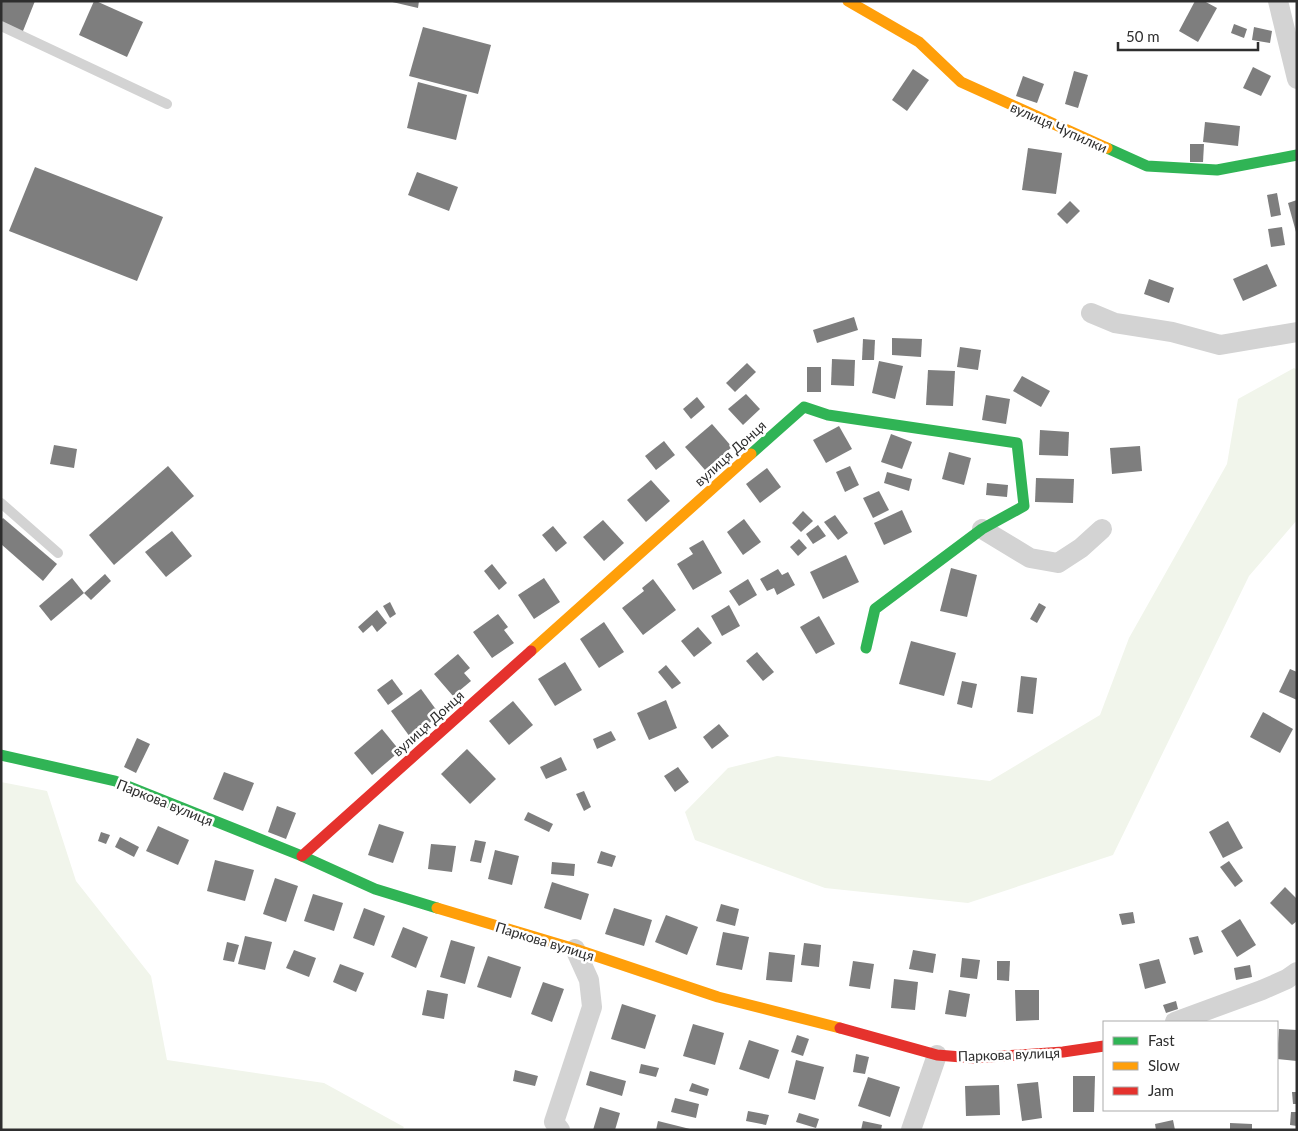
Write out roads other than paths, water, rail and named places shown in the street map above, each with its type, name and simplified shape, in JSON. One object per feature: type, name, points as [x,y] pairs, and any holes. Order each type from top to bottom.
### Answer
[{"type":"street","name":"вулиця Чупилки","points":[[848,1],[919,42],[961,82],[1148,166],[1217,170],[1297,155]]},
{"type":"street","points":[[1278,1],[1297,79]]},
{"type":"street","points":[[1091,313],[1115,323],[1172,332],[1220,345],[1297,332]]},
{"type":"street","name":"вулиця Донця","points":[[302,856],[804,407],[828,415],[1017,443],[1024,506],[982,529],[875,609],[866,648]]},
{"type":"street","points":[[982,529],[1030,558],[1058,563],[1082,548],[1102,529]]},
{"type":"street","name":"Паркова вулиця","points":[[1,754],[115,781],[302,856],[376,889],[575,949],[718,997],[866,1034],[937,1055],[974,1058],[1063,1052],[1103,1046]]},
{"type":"street","points":[[555,1127],[592,1007],[589,980],[575,949]]},
{"type":"street","points":[[1178,1021],[1294,977]]},
{"type":"street","points":[[911,1130],[937,1055]]},
{"type":"lane","points":[[1,26],[167,104]]},
{"type":"lane","points":[[1,502],[58,553]]}]
